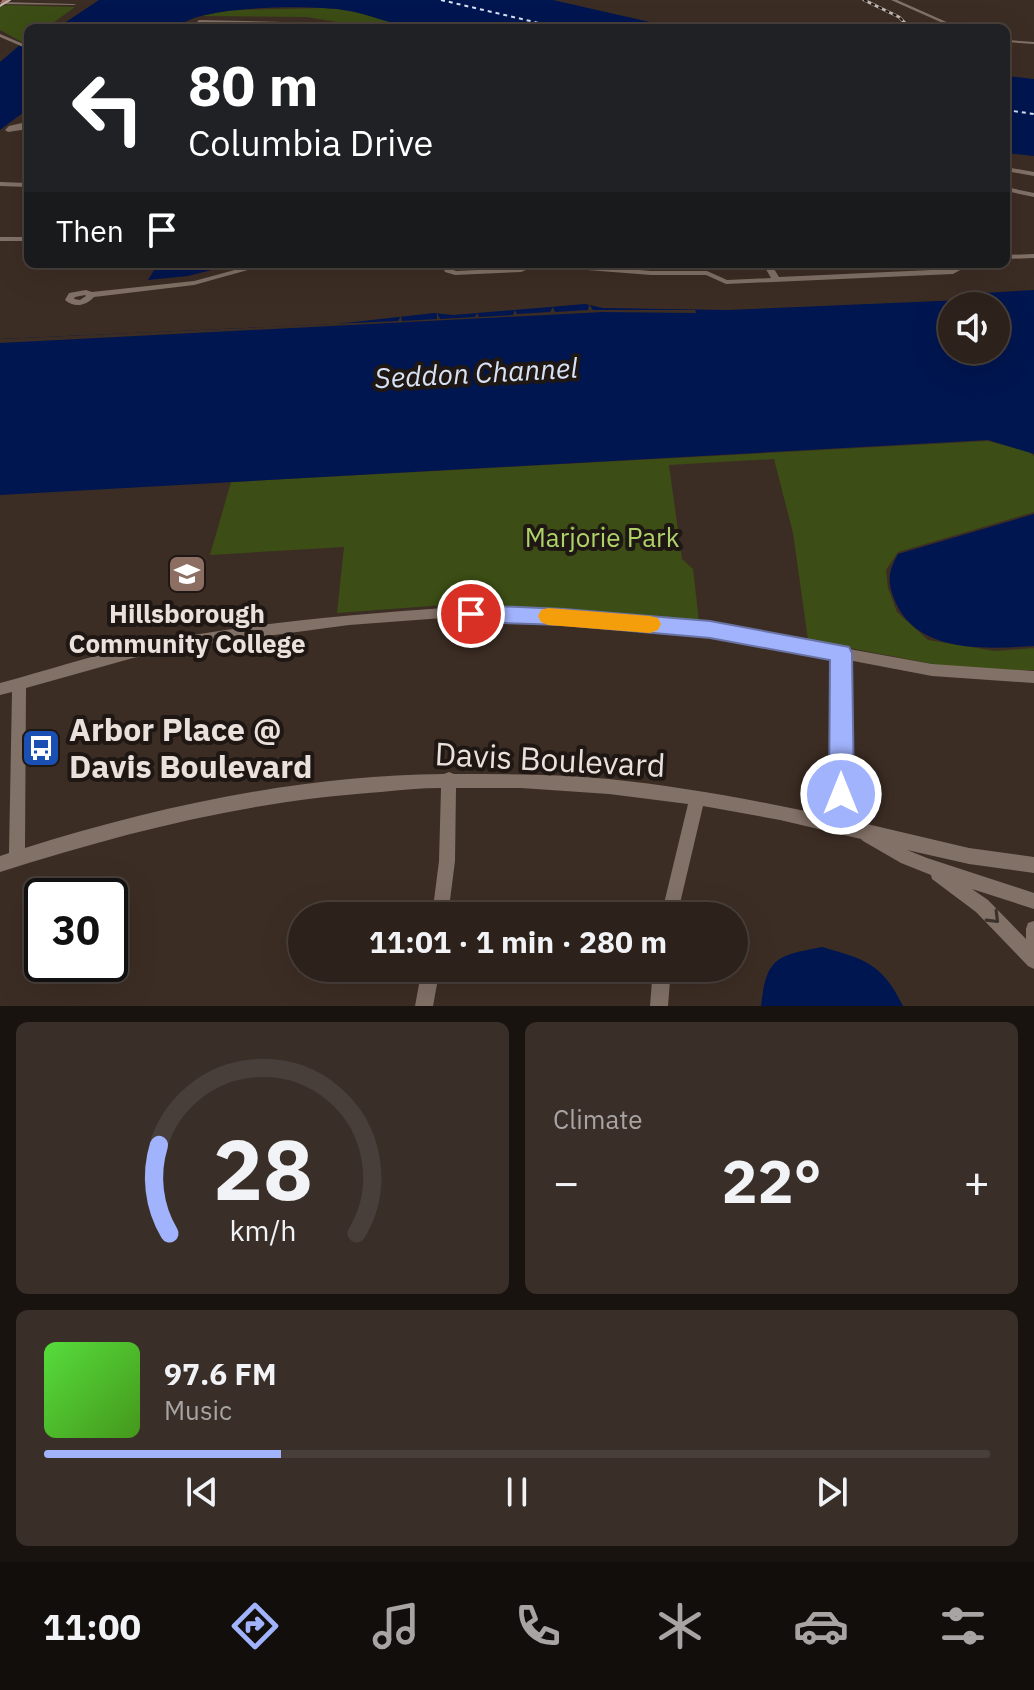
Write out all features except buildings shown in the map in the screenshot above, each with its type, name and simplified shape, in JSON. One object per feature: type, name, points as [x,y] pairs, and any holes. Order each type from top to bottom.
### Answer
[{"type":"street","points":[[893,0],[949,24]]},
{"type":"street","points":[[2,1],[74,5]]},
{"type":"street","points":[[199,21],[295,24]]},
{"type":"street","points":[[239,24],[242,21]]},
{"type":"street","points":[[0,37],[24,48]]},
{"type":"street","points":[[1010,41],[1034,43]]},
{"type":"street","points":[[0,137],[24,118]]},
{"type":"street","points":[[11,128],[24,128]]},
{"type":"street","points":[[1010,170],[1034,174]]},
{"type":"street","points":[[0,184],[24,185]]},
{"type":"street","points":[[1010,190],[1034,195]]},
{"type":"street","points":[[0,239],[24,239]]},
{"type":"street","points":[[1010,257],[1034,256]]},
{"type":"street","points":[[91,295],[194,283],[251,268]]},
{"type":"street","points":[[447,268],[455,273],[526,268]]},
{"type":"street","points":[[587,268],[707,273],[726,282],[881,276],[940,268]]},
{"type":"street","points":[[770,268],[777,280]]},
{"type":"street","points":[[875,268],[881,276]]},
{"type":"street","points":[[0,689],[133,652],[191,641],[349,620],[443,613],[564,617],[710,629],[965,674],[1034,677]]},
{"type":"street","points":[[841,653],[842,827]]},
{"type":"street","points":[[17,858],[19,684]]},
{"type":"street","points":[[442,902],[447,861],[449,779]]},
{"type":"street","name":"Davis Boulevard","points":[[0,864],[129,826],[233,803],[343,788],[449,779],[573,783],[697,798],[861,831],[948,853],[1034,865]]},
{"type":"street","points":[[672,902],[697,798]]},
{"type":"street","points":[[861,831],[889,851],[1034,901]]},
{"type":"street","points":[[927,866],[982,906],[1034,960]]},
{"type":"street","points":[[1034,929],[1034,947]]},
{"type":"street","points":[[424,1006],[428,982]]},
{"type":"street","points":[[659,1006],[661,982]]},
{"type":"green space","points":[[0,7],[75,7],[52,24],[24,24],[22,42],[0,30]]},
{"type":"green space","points":[[325,8],[347,10],[401,24],[349,24],[306,17],[201,16],[229,10]]},
{"type":"green space","name":"Marjorie Park","points":[[988,441],[1028,451],[1034,456],[1034,512],[898,552],[886,570],[888,588],[897,612],[928,640],[995,651],[1034,648],[1034,670],[964,670],[808,640],[793,533],[774,459],[669,465],[682,559],[693,569],[699,621],[445,605],[337,613],[344,547],[210,555],[231,482]]},
{"type":"water","points":[[99,0],[553,0],[658,24],[397,24],[343,10],[307,7],[229,11],[182,24],[54,24],[66,22]]},
{"type":"water","points":[[24,41],[24,112],[0,130],[0,62]]},
{"type":"water","points":[[1010,76],[1034,79],[1034,156],[1010,153]]},
{"type":"water","points":[[156,268],[219,268],[188,276],[148,280]]},
{"type":"water","name":"Seddon Channel","points":[[1034,290],[1034,454],[988,440],[0,495],[0,339],[336,324],[434,313],[453,315],[585,304],[603,308],[728,310],[938,301],[938,364],[1010,364],[1010,292],[1000,292]]},
{"type":"water","points":[[1034,514],[1034,646],[996,648],[955,644],[919,631],[905,618],[895,601],[890,583],[892,566],[898,554]]},
{"type":"water","points":[[822,947],[870,965],[887,980],[903,1006],[761,1006],[767,977],[776,962],[794,953]]},
{"type":"pier","points":[[589,304],[593,310],[695,310],[696,313],[603,312],[0,343],[0,339],[398,321],[401,316],[402,321],[437,319],[437,313],[440,319],[475,317],[477,313],[479,317],[513,315],[515,310],[517,314],[550,312],[553,307],[555,312],[588,310]]},
{"type":"ferry route","points":[[441,0],[543,24]]},
{"type":"ferry route","points":[[1010,111],[1034,114]]},
{"type":"tram line","points":[[0,6],[10,0]]},
{"type":"railway","points":[[864,0],[899,17],[906,24]]},
{"type":"slow traffic","points":[[548,616],[650,624]]},
{"type":"place","name":"Hillsborough Community College","points":[[187,574]]},
{"type":"place","name":"Arbor Place @ Davis Boulevard","points":[[41,748]]},
{"type":"route","points":[[471,614],[564,617],[710,629],[841,653],[841,794]]}]
